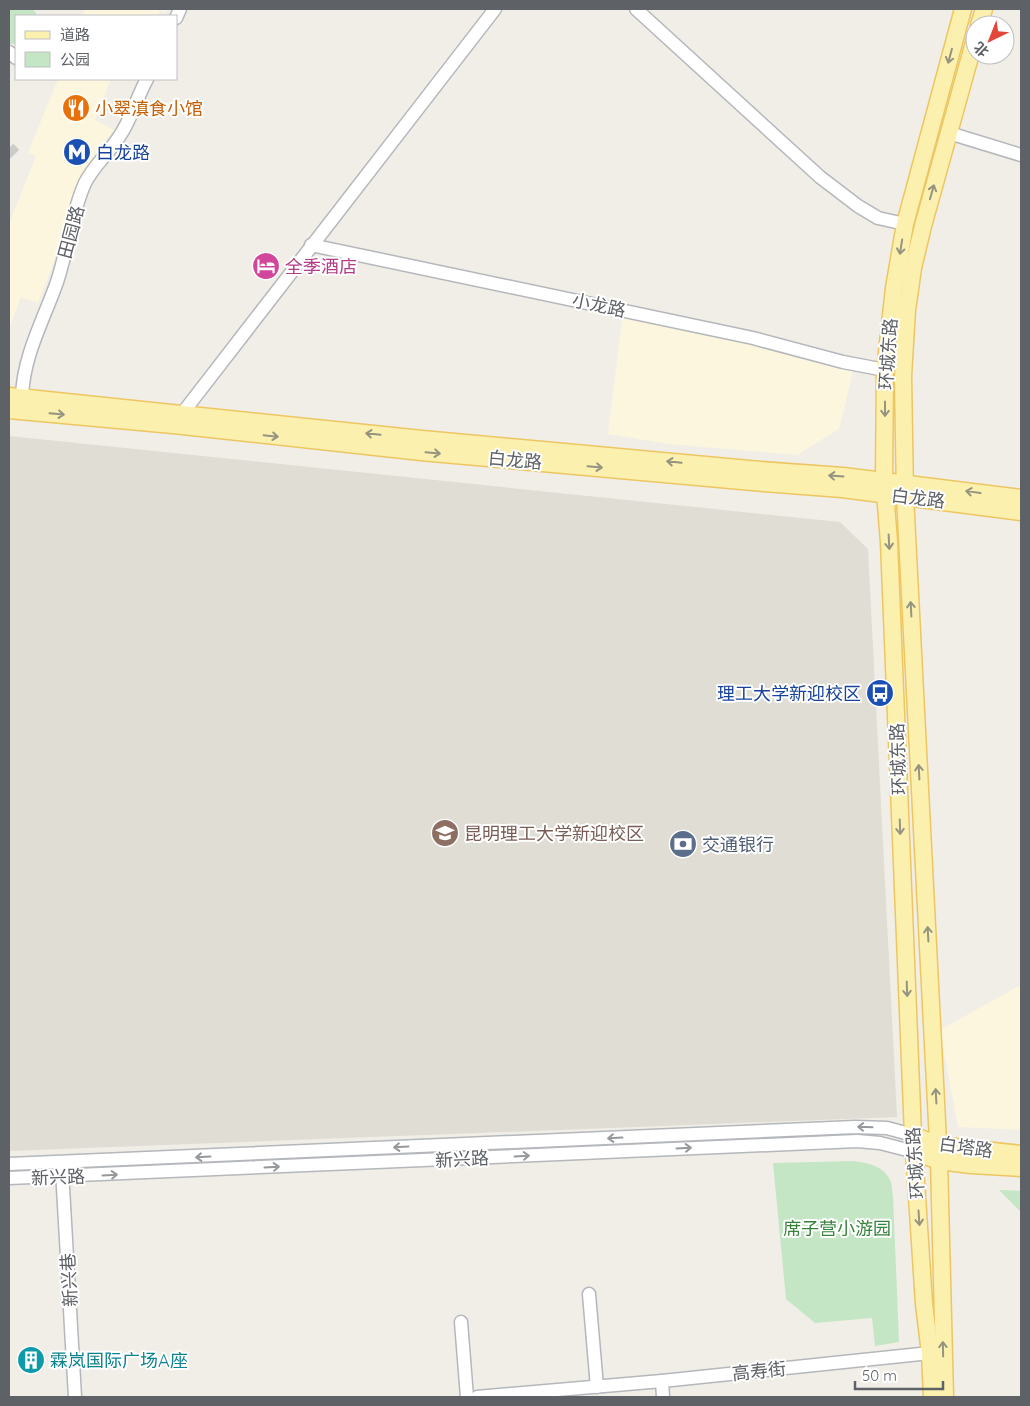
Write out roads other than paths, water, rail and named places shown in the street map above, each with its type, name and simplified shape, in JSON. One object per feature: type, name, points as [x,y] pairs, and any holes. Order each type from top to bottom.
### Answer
[{"type":"main road","name":"环城东路","points":[[932,1397],[914,1143],[889,542],[885,487],[885,370],[894,288],[905,224],[962,9]]},
{"type":"main road","name":"环城东路","points":[[944,1397],[939,1153],[904,490],[903,376],[907,310],[913,268],[968,65]]},
{"type":"main road","name":"白龙路","points":[[15,397],[177,420]]},
{"type":"main road","name":"白龙路","points":[[9,410],[177,420],[422,439],[885,487],[1021,512]]},
{"type":"main road","name":"白龙路","points":[[904,490],[1021,498]]},
{"type":"main road","name":"白塔路","points":[[914,1143],[971,1165],[1021,1168]]},
{"type":"main road","name":"白塔路","points":[[939,1153],[1021,1154]]},
{"type":"street","points":[[177,420],[495,9]]},
{"type":"street","points":[[636,9],[820,177],[858,206],[878,218],[905,224]]},
{"type":"street","name":"田园路","points":[[15,397],[23,384],[38,329],[57,281],[83,189],[98,163],[120,137],[147,80]]},
{"type":"street","points":[[949,133],[1021,155]]},
{"type":"street","name":"小龙路","points":[[311,245],[754,338],[843,362],[885,370]]},
{"type":"street","name":"新兴路","points":[[9,1164],[855,1127],[887,1128],[914,1143]]},
{"type":"street","name":"新兴路","points":[[9,1178],[858,1141],[914,1143]]},
{"type":"street","name":"新兴巷","points":[[62,1163],[75,1397]]},
{"type":"street","points":[[589,1294],[593,1387]]},
{"type":"street","points":[[461,1322],[467,1397]]},
{"type":"street","name":"高寿街","points":[[477,1397],[662,1381],[930,1353]]},
{"type":"street","points":[[662,1381],[663,1397]]},
{"type":"tunnel","points":[[9,148],[15,154]]},
{"type":"place","name":"小翠滇食小馆","points":[[76,108]]},
{"type":"place","name":"白龙路","points":[[77,152]]},
{"type":"place","name":"全季酒店","points":[[266,266]]},
{"type":"place","name":"理工大学新迎校区","points":[[880,693]]},
{"type":"place","name":"昆明理工大学新迎校区","points":[[445,833]]},
{"type":"place","name":"交通银行","points":[[683,844]]},
{"type":"place","name":"霖岚国际广场A座","points":[[31,1360]]},
{"type":"park label","name":"席子营小游园","points":[[837,1228]]}]
